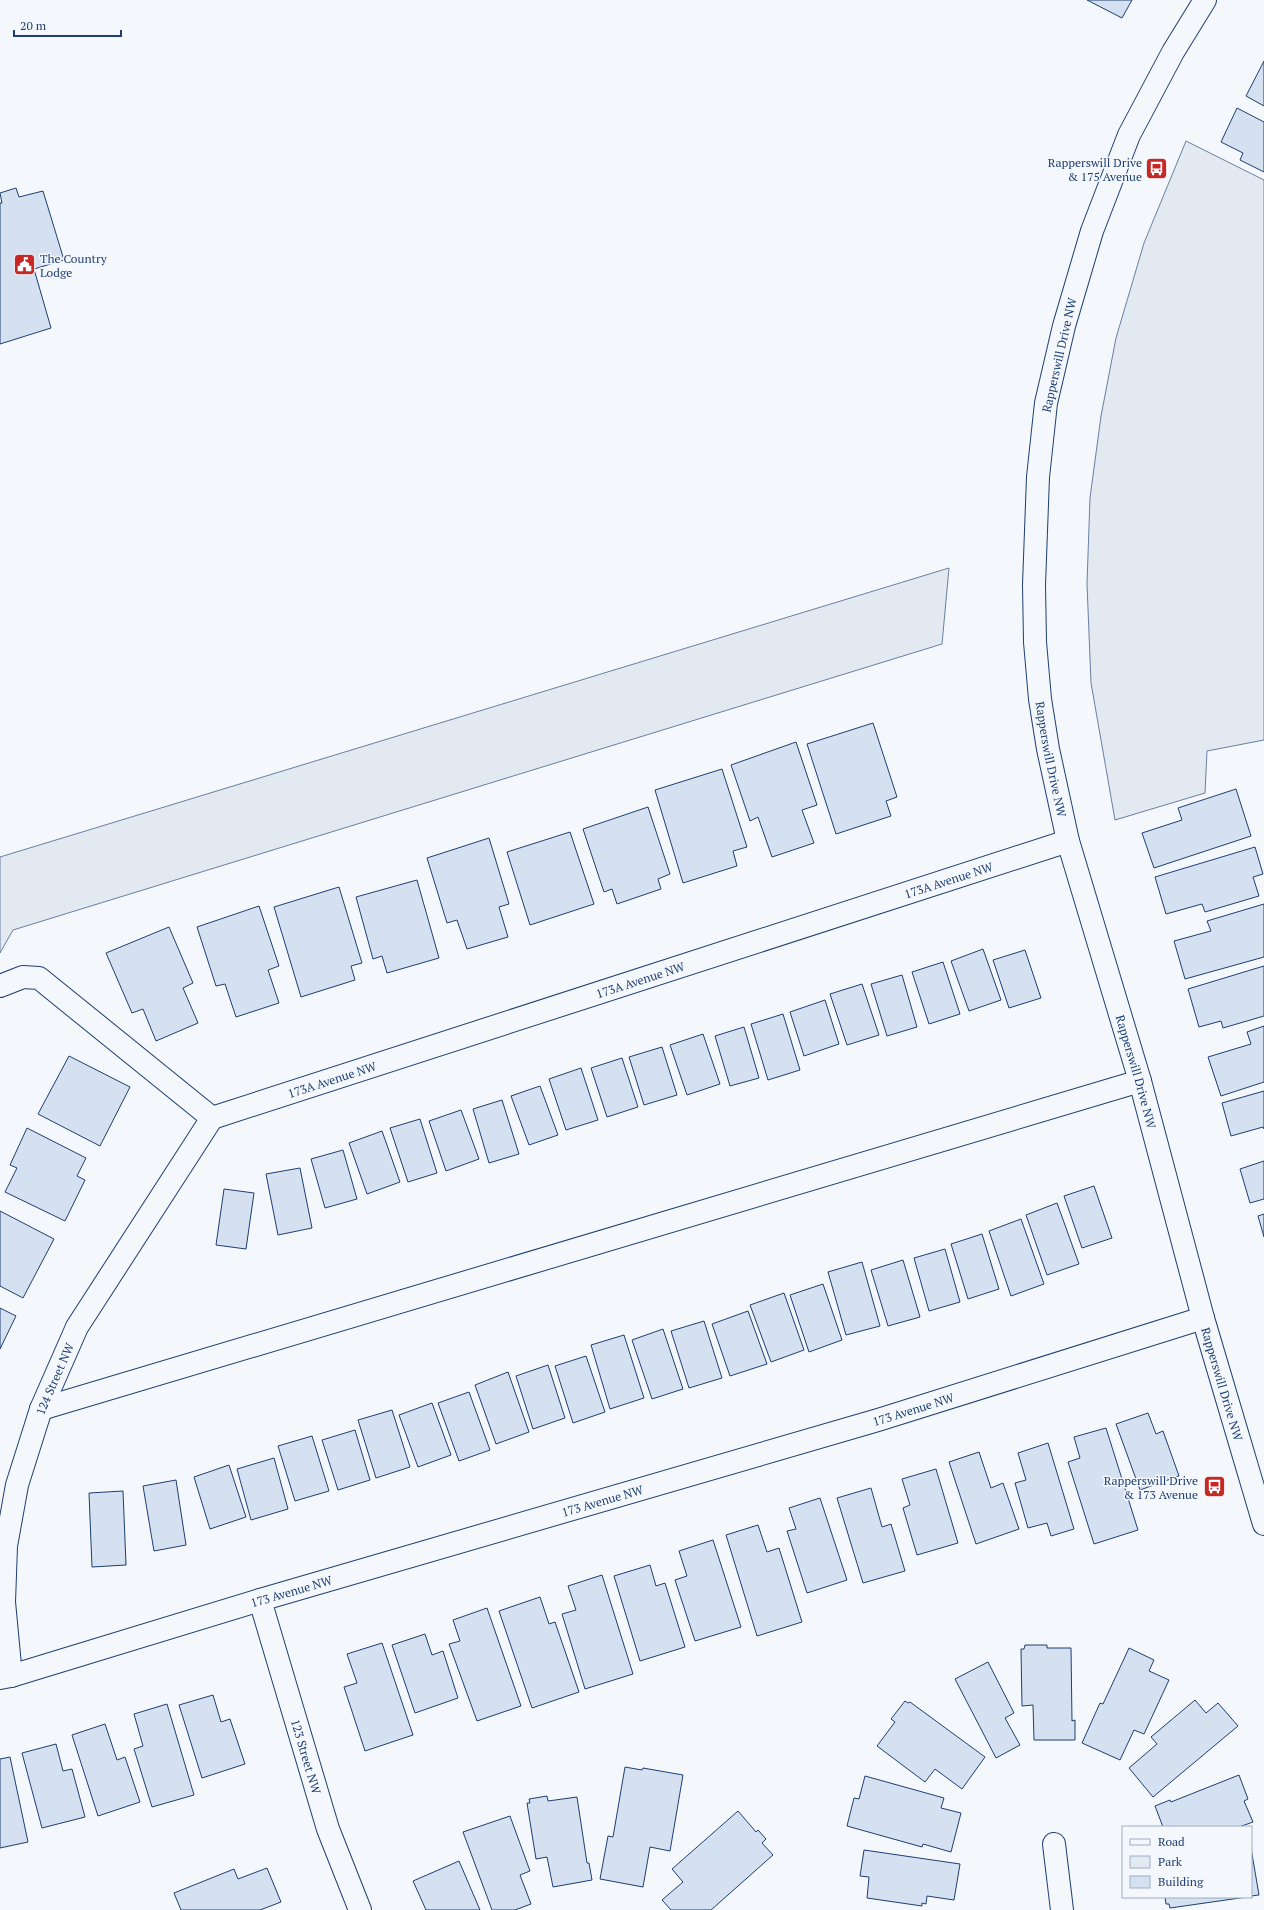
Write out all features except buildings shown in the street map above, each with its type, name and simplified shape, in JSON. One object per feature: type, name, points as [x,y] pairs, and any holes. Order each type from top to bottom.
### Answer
[{"type":"street","name":"Rapperswill Drive NW","points":[[1205,0],[1173,52],[1129,134],[1092,231],[1064,326],[1046,403],[1037,493],[1034,585],[1035,642],[1040,699],[1048,749],[1068,841],[1140,1081],[1203,1318],[1264,1524]]},
{"type":"street","name":"173A Avenue NW","points":[[212,1118],[1068,841]]},
{"type":"street","points":[[0,986],[23,977],[39,978],[212,1118]]},
{"type":"street","points":[[41,1409],[1140,1081]]},
{"type":"street","name":"124 Street NW","points":[[6,1677],[4,1602],[6,1546],[17,1485],[41,1409],[77,1328],[212,1118]]},
{"type":"street","name":"173 Avenue NW","points":[[6,1677],[260,1600],[878,1420],[1203,1318]]},
{"type":"street","name":"123 Street NW","points":[[260,1600],[328,1829],[360,1910]]},
{"type":"street","points":[[1054,1844],[1062,1910]]},
{"type":"green space","points":[[1186,141],[1264,180],[1264,740],[1207,751],[1205,793],[1115,820],[1091,683],[1087,584],[1090,498],[1101,416],[1116,338],[1144,243]]},
{"type":"green space","points":[[949,568],[942,644],[13,930],[0,953],[0,857]]},
{"type":"place","name":"Rapperswill Drive & 175 Avenue","points":[[1157,169]]},
{"type":"place","name":"The Country Lodge","points":[[24,265]]},
{"type":"place","name":"Rapperswill Drive & 173 Avenue","points":[[1214,1487]]}]
